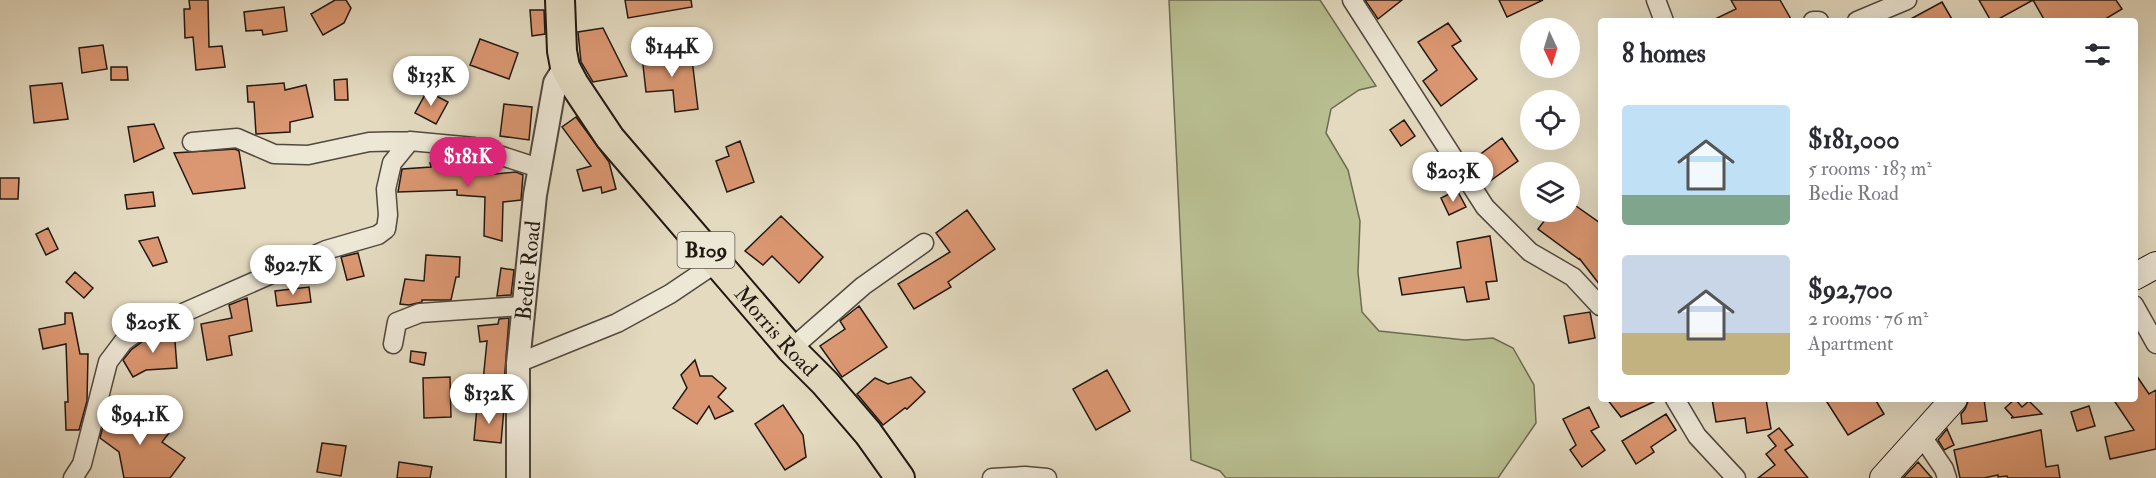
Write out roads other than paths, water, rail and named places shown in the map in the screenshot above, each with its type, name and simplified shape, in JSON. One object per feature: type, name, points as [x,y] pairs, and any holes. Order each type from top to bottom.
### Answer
[{"type":"main road","name":"Morris Road","points":[[560,0],[562,51],[565,67],[610,138],[791,349],[825,383],[860,424],[900,478]]},
{"type":"main road","points":[[2138,275],[2156,265]]},
{"type":"main road","points":[[1883,478],[1951,402]]},
{"type":"street","points":[[1352,0],[1485,207],[1530,252],[1573,277],[1598,304]]},
{"type":"street","points":[[1656,0],[1663,18]]},
{"type":"street","points":[[1864,18],[1907,0]]},
{"type":"street","name":"Bedie Road","points":[[518,478],[518,363],[522,306],[539,168],[555,83],[565,67]]},
{"type":"street","points":[[192,142],[237,138],[274,154],[308,155],[369,142],[410,141],[474,147],[539,168]]},
{"type":"street","points":[[73,478],[82,464],[108,362],[123,342],[145,326],[176,316],[326,250],[378,235],[386,229],[388,215],[386,189],[392,163],[410,141]]},
{"type":"street","points":[[791,349],[863,286],[924,243]]},
{"type":"street","points":[[518,363],[617,323],[670,294],[716,262]]},
{"type":"street","points":[[393,344],[397,322],[420,313],[522,306]]},
{"type":"street","points":[[2138,312],[2156,344]]},
{"type":"street","points":[[1676,402],[1697,436],[1736,478]]},
{"type":"street","points":[[1921,435],[1944,469],[1947,478]]},
{"type":"street","points":[[992,478],[1025,476],[1047,478]]}]
